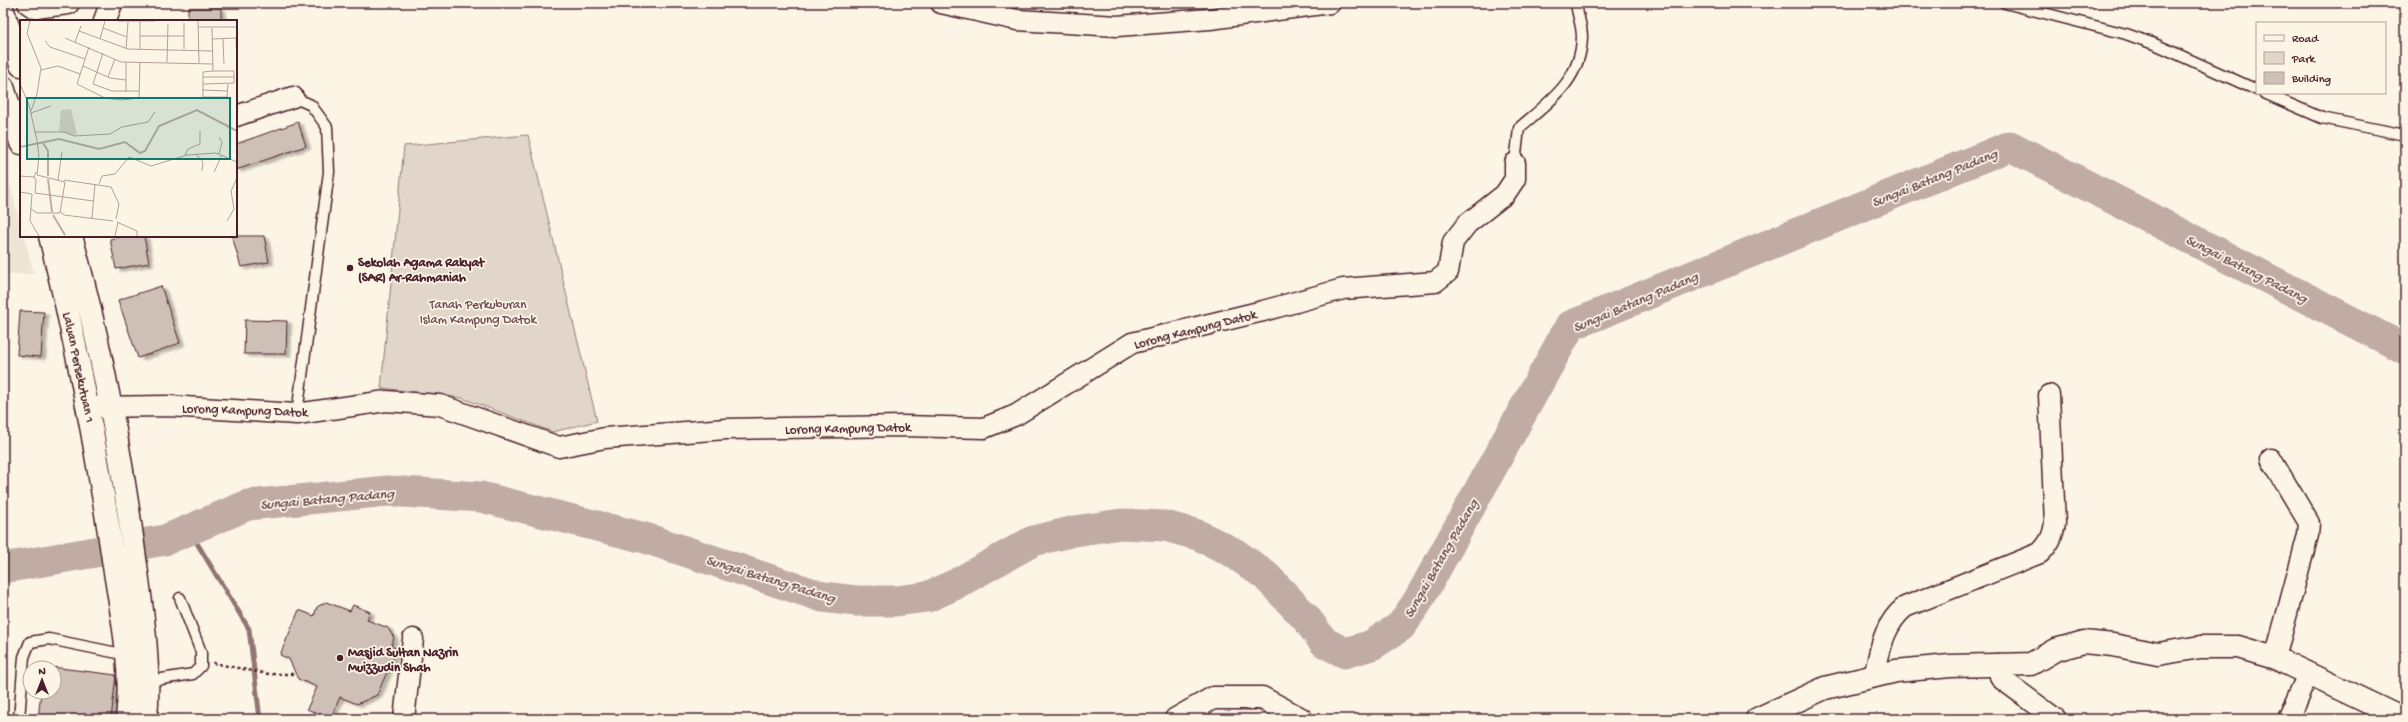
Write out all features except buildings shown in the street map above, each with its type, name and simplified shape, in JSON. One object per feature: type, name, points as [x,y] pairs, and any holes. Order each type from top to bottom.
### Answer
[{"type":"main road","points":[[30,3],[35,7],[68,3]]},
{"type":"main road","points":[[105,20],[111,3]]},
{"type":"main road","points":[[3,11],[20,63]]},
{"type":"main road","points":[[3,87],[20,140]]},
{"type":"main road","name":"Laluan Persekutuan 1","points":[[50,237],[126,496],[147,641],[149,682],[146,719]]},
{"type":"main road","name":"Laluan Persekutuan 1","points":[[71,237],[87,293],[99,406],[105,498],[126,649],[129,685],[127,719]]},
{"type":"main road","points":[[1757,719],[1824,688],[1896,671],[1998,664],[2031,664],[2055,650],[2084,642],[2113,645],[2158,654],[2200,647],[2238,647],[2275,658],[2403,719]]},
{"type":"main road","points":[[1176,719],[1213,698],[1262,698],[1300,719]]},
{"type":"street","points":[[941,3],[1017,20],[1117,26],[1210,18],[1330,3]]},
{"type":"street","points":[[237,116],[293,97]]},
{"type":"street","name":"Lorong Kampung Datok","points":[[99,406],[168,406],[297,414],[386,402],[440,405],[559,447],[605,438],[726,429],[903,426],[984,428],[1016,415],[1132,343],[1263,311],[1343,289],[1435,282],[1448,272],[1454,242],[1467,224],[1505,194],[1515,179],[1515,163]]},
{"type":"street","points":[[1874,677],[1886,627],[1894,615],[1905,607],[2040,553],[2049,544],[2054,534],[2055,523],[2049,395]]},
{"type":"street","points":[[2270,459],[2309,524],[2308,534],[2275,658]]},
{"type":"street","points":[[404,719],[413,639]]},
{"type":"street","points":[[1998,664],[2000,676],[2003,680],[2056,719]]},
{"type":"street","points":[[2288,719],[2308,674]]},
{"type":"lane","points":[[1515,163],[1519,128],[1562,90],[1573,74],[1582,37],[1576,3]]},
{"type":"lane","points":[[2005,3],[2126,34],[2157,45],[2256,90]]},
{"type":"lane","points":[[2266,94],[2322,118],[2405,135]]},
{"type":"lane","points":[[293,97],[311,105],[327,128],[328,172],[297,414]]},
{"type":"lane","points":[[149,682],[193,674],[201,666],[201,652],[180,598]]},
{"type":"lane","points":[[19,719],[24,657],[30,642],[49,639],[126,649]]},
{"type":"path","points":[[201,660],[268,674],[296,674]]},
{"type":"shaded area","points":[[3,159],[20,222],[20,237],[24,237],[34,274],[3,274]]},
{"type":"green space","name":"Tanah Perkuburan Islam Kampung Datok","points":[[528,135],[597,421],[553,432],[462,398],[381,388],[404,146]]},
{"type":"waterway","name":"Sungai Batang Padang","points":[[3,568],[165,540],[248,505],[388,491],[481,497],[645,538],[823,597],[856,601],[896,601],[927,597],[954,585],[1033,541],[1075,531],[1121,524],[1165,526],[1198,535],[1234,553],[1265,575],[1306,618],[1324,642],[1345,653],[1372,645],[1401,626],[1418,601],[1570,326],[2010,146],[2405,349]]},
{"type":"waterway","points":[[189,530],[249,629],[260,719]]},
{"type":"place","name":"Sekolah Agama Rakyat (SAR) Ar-Rahmaniah","points":[[350,268]]},
{"type":"place","name":"Masjid Sultan Nazrin Muizzudin Shah","points":[[340,658]]}]
